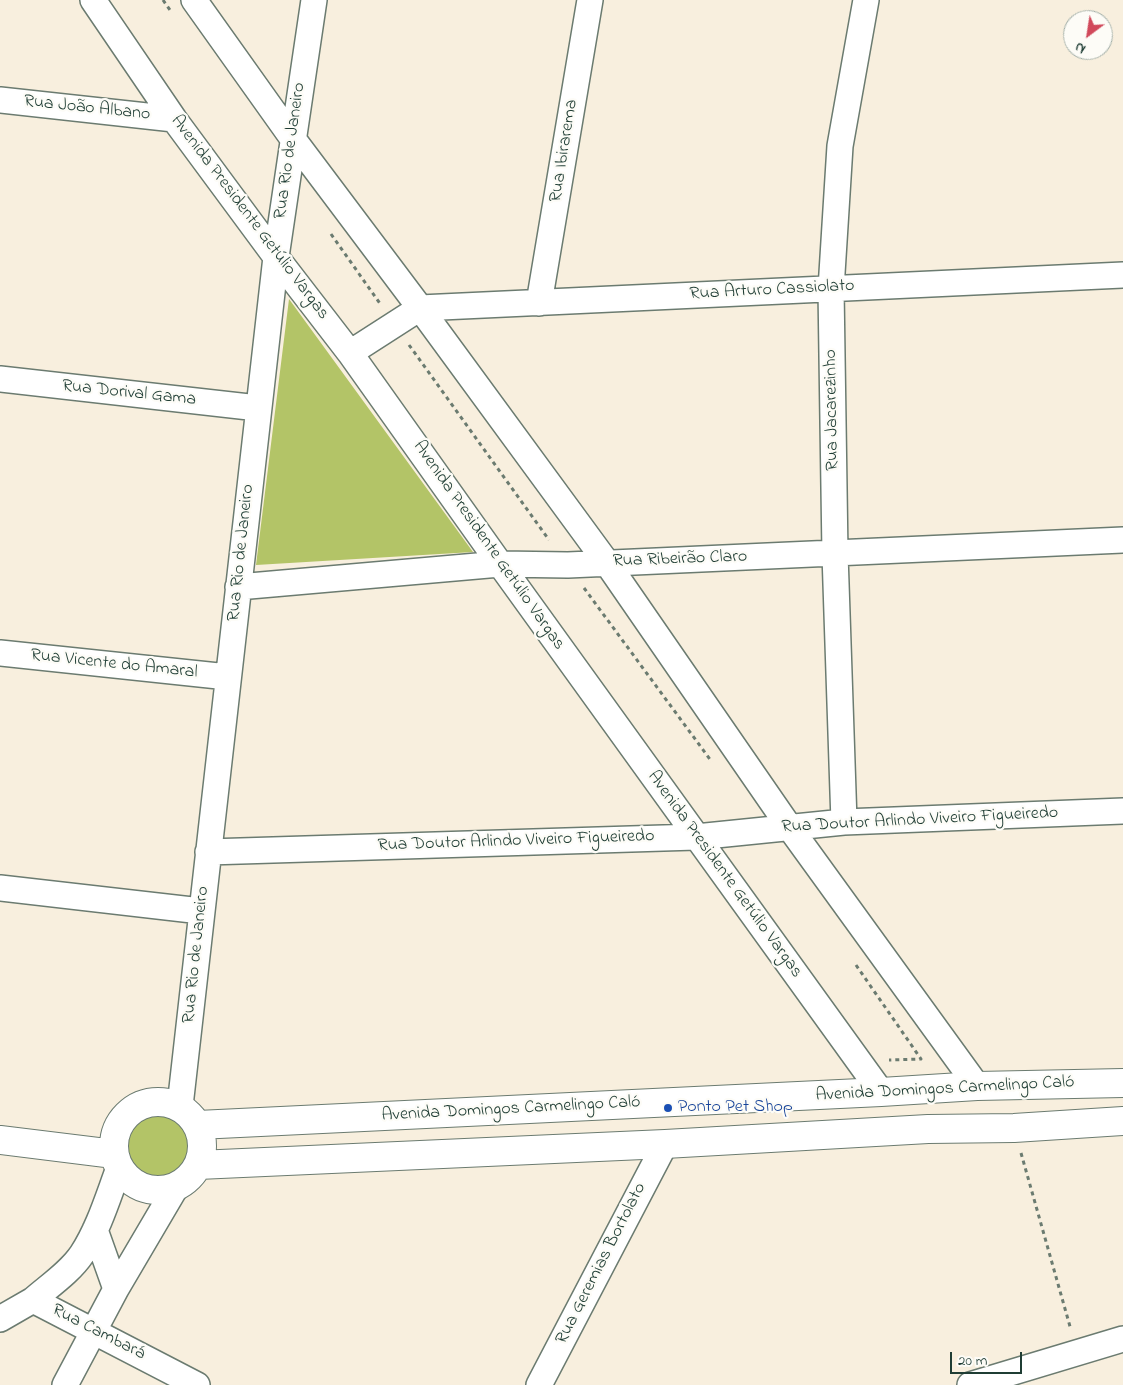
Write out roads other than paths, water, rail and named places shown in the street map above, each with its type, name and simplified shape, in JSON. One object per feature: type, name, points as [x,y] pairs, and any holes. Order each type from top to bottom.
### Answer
[{"type":"street","name":"Avenida Presidente Getúlio Vargas","points":[[93,0],[174,119],[350,353],[881,1092]]},
{"type":"street","points":[[194,0],[293,139],[607,563],[790,828],[977,1086],[961,1107],[928,1129]]},
{"type":"street","name":"Rua Rio de Janeiro","points":[[189,1116],[201,911],[276,257],[314,0]]},
{"type":"street","name":"Rua Ibirarema","points":[[539,302],[590,0]]},
{"type":"street","name":"Rua Jacarezinho","points":[[844,822],[835,554],[831,289],[840,146],[866,0]]},
{"type":"street","name":"Rua João Albano","points":[[0,100],[174,119]]},
{"type":"street","name":"Rua Arturo Cassiolato","points":[[420,308],[1123,275]]},
{"type":"street","points":[[350,353],[420,308]]},
{"type":"street","name":"Rua Dorival Gama","points":[[0,379],[258,408]]},
{"type":"street","name":"Rua Ribeirão Claro","points":[[238,586],[500,564],[568,565],[1123,540]]},
{"type":"street","name":"Rua Vicente do Amaral","points":[[0,653],[228,677]]},
{"type":"street","name":"Rua Doutor Arlindo Viveiro Figueiredo","points":[[208,852],[696,837],[844,822],[1123,811]]},
{"type":"street","points":[[0,888],[201,911]]},
{"type":"street","name":"Avenida Domingos Carmelingo Caló","points":[[189,1116],[1123,1082]]},
{"type":"street","points":[[0,1140],[116,1161],[130,1181],[144,1188],[160,1190],[176,1186],[189,1178],[198,1165],[202,1152],[202,1138],[189,1116],[163,1101],[146,1102],[131,1110],[120,1122],[114,1138],[116,1161],[95,1230],[81,1256],[33,1300]]},
{"type":"street","points":[[198,1165],[665,1144],[928,1129],[1014,1128],[1123,1121]]},
{"type":"street","name":"Rua Geremias Bortolato","points":[[540,1385],[665,1144]]},
{"type":"street","points":[[65,1385],[116,1288],[176,1186]]},
{"type":"street","points":[[95,1230],[116,1288]]},
{"type":"street","name":"Rua Cambará","points":[[0,1319],[33,1300],[197,1385]]},
{"type":"street","points":[[970,1385],[1123,1339]]},
{"type":"place","name":"Ponto Pet Shop","points":[[668,1108]]}]
